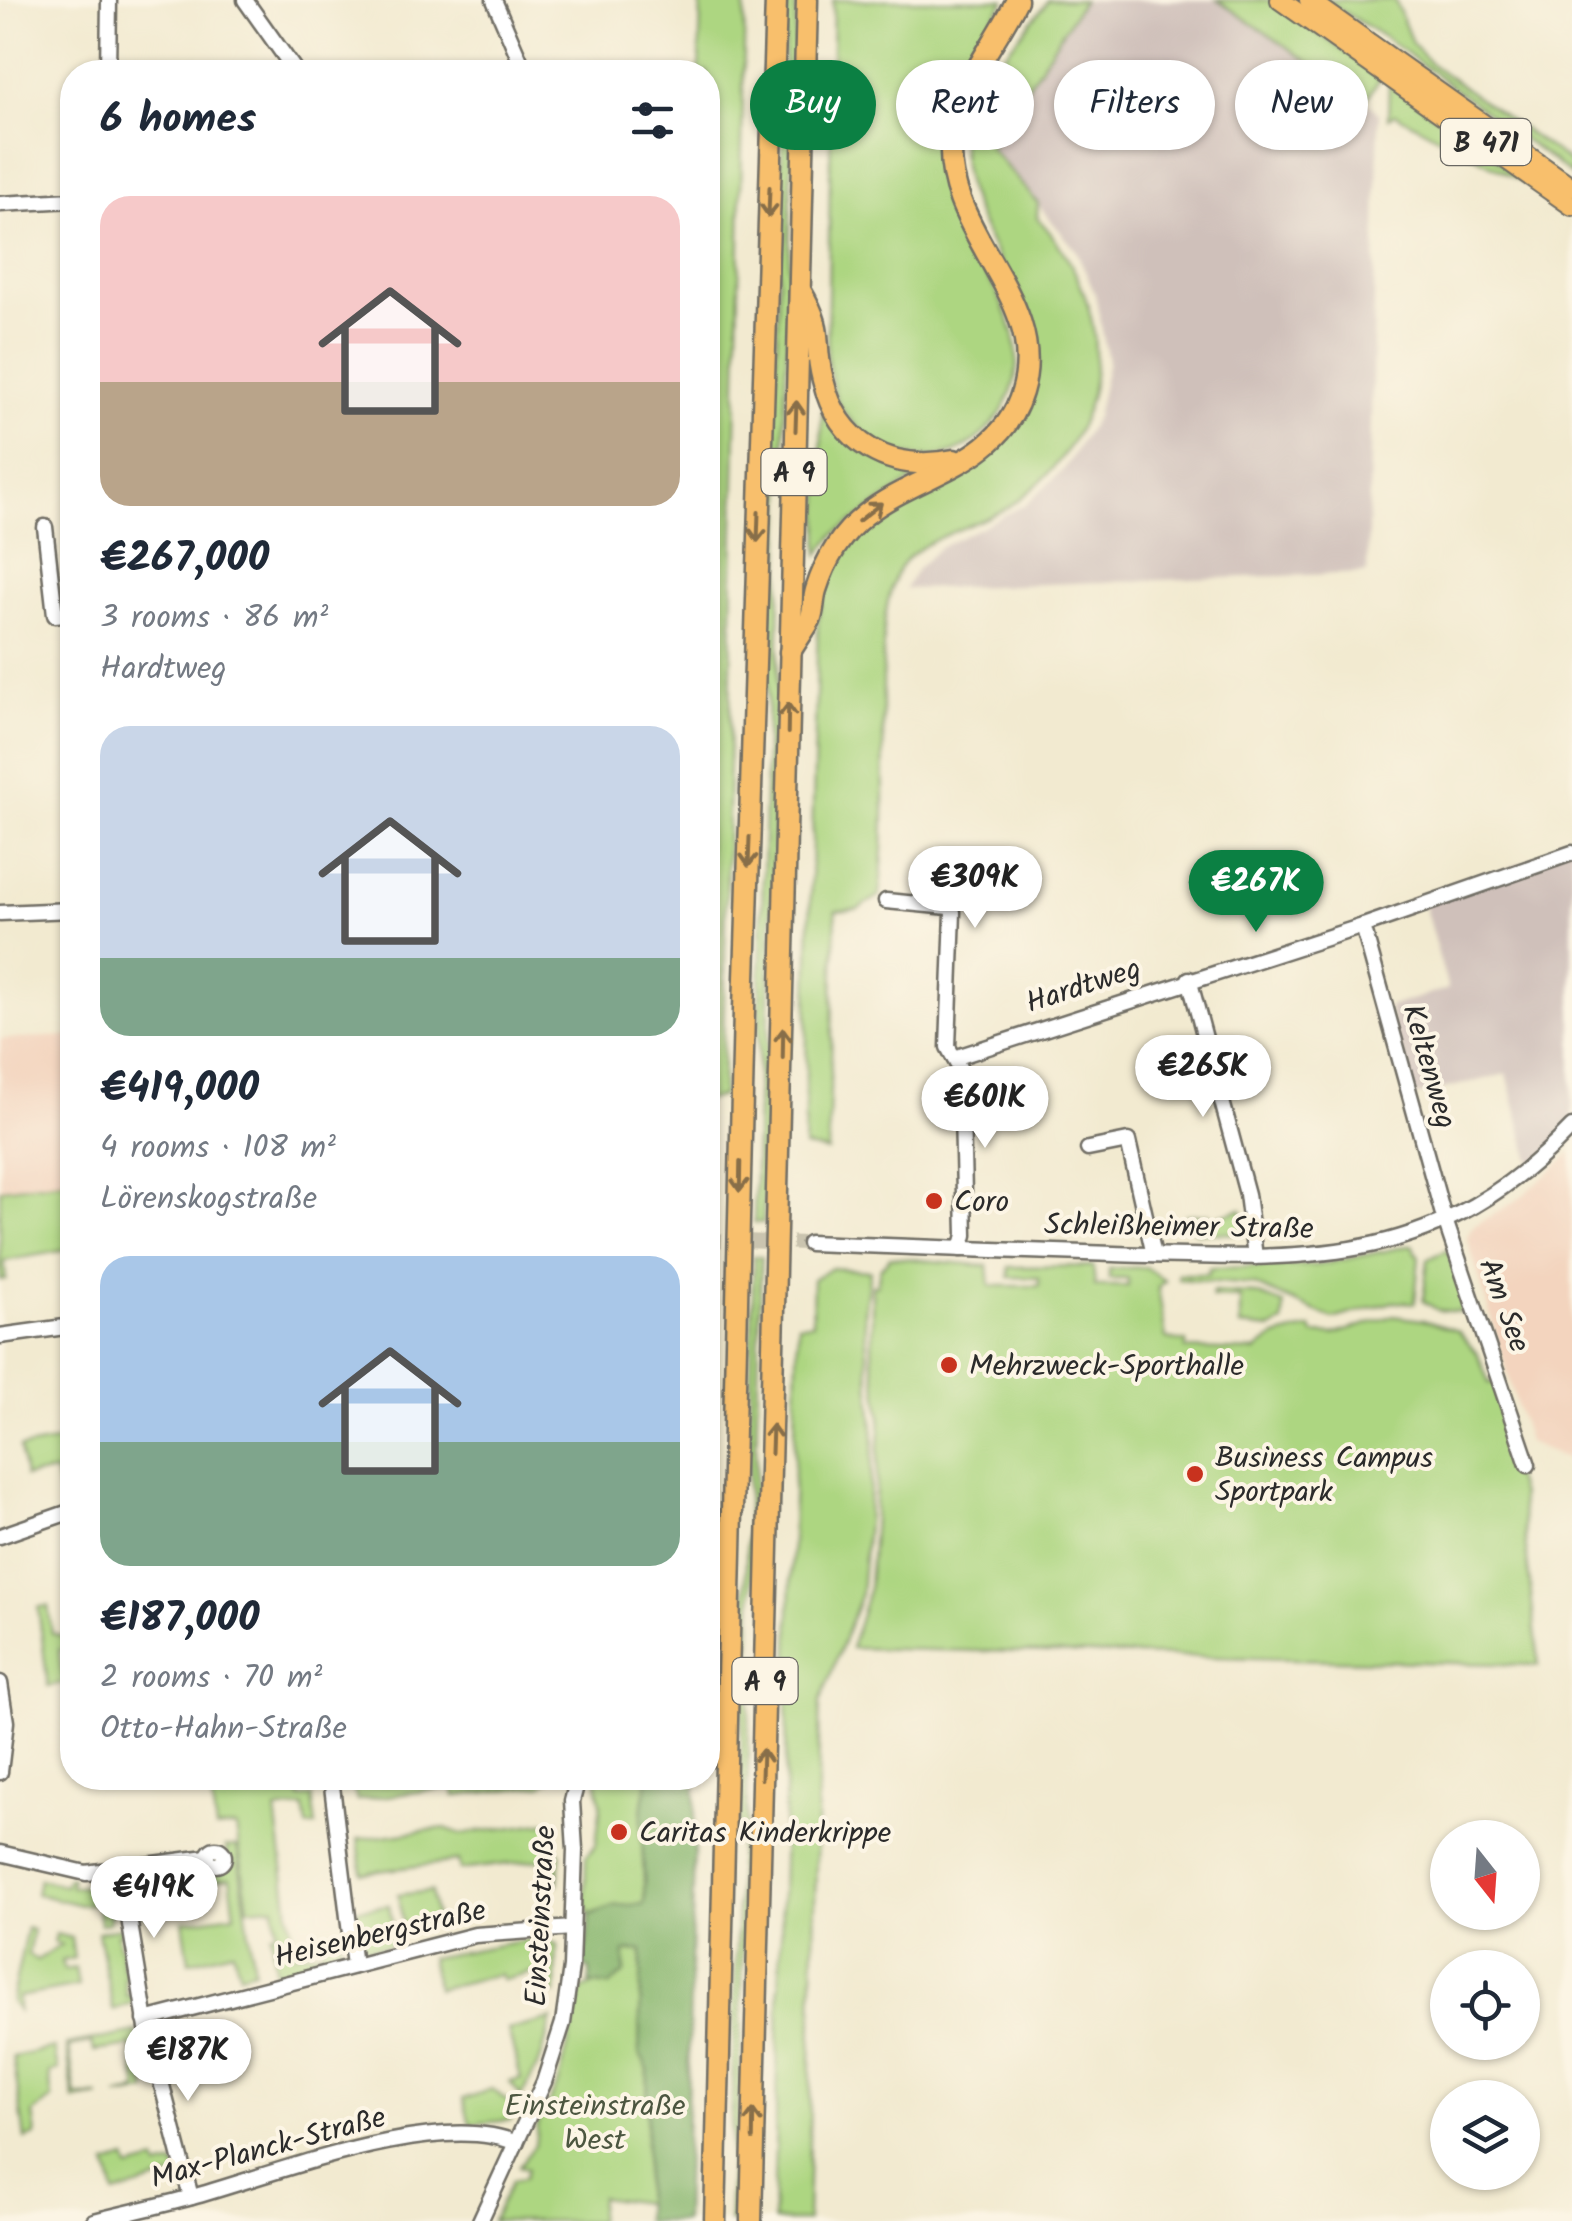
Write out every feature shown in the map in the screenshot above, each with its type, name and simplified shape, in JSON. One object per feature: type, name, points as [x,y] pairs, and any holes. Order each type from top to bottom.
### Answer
[{"type":"highway","name":"A 9","points":[[715,2221],[745,990],[776,0]]},
{"type":"highway","name":"A 9","points":[[751,2221],[807,0]]},
{"type":"highway","points":[[789,654],[812,617],[830,556],[844,535],[879,504],[970,457],[1010,418],[1027,371],[1025,340],[1015,303],[968,224],[950,164],[956,114],[978,65],[1017,0]]},
{"type":"highway","points":[[1003,28],[1030,0]]},
{"type":"highway","points":[[800,290],[818,321],[821,376],[832,412],[849,434],[866,450],[909,464],[970,457]]},
{"type":"main road","name":"B 471","points":[[1280,0],[1369,52],[1572,187]]},
{"type":"main road","name":"B 471","points":[[1308,0],[1369,52]]},
{"type":"main road","name":"B 471","points":[[1399,72],[1572,206]]},
{"type":"street","points":[[108,60],[109,0]]},
{"type":"street","points":[[245,0],[288,60]]},
{"type":"street","points":[[494,0],[519,60]]},
{"type":"street","points":[[0,204],[60,201]]},
{"type":"street","points":[[45,527],[55,615],[60,614]]},
{"type":"street","name":"Hardtweg","points":[[954,1058],[1189,979],[1363,926],[1572,853]]},
{"type":"street","points":[[886,901],[949,906],[953,912],[948,1047],[963,1099],[962,1249]]},
{"type":"street","points":[[0,913],[60,910]]},
{"type":"street","name":"Keltenweg","points":[[1363,926],[1446,1221]]},
{"type":"street","points":[[1189,979],[1247,1194],[1255,1257]]},
{"type":"street","name":"Schleißheimer Straße","points":[[809,1242],[1154,1255],[1341,1254],[1446,1221],[1524,1172],[1572,1127]]},
{"type":"street","points":[[1088,1149],[1128,1141],[1154,1255]]},
{"type":"street","name":"Am See","points":[[1446,1221],[1528,1465]]},
{"type":"street","points":[[0,1336],[60,1328]]},
{"type":"street","points":[[0,1536],[60,1514]]},
{"type":"street","points":[[0,1684],[6,1722],[0,1772]]},
{"type":"street","points":[[332,1790],[354,1966]]},
{"type":"street","name":"Einsteinstraße","points":[[480,2221],[544,2082],[560,2035],[572,1928],[575,1790]]},
{"type":"street","points":[[0,1853],[80,1873],[208,1857]]},
{"type":"street","points":[[121,1869],[145,2020],[192,2197]]},
{"type":"street","name":"Heisenbergstraße","points":[[145,2020],[475,1935],[572,1928]]},
{"type":"street","name":"Max-Planck-Straße","points":[[94,2221],[385,2142],[468,2135],[504,2137],[516,2143]]},
{"type":"shaded area","points":[[1083,0],[1222,0],[1308,60],[1235,60],[1235,150],[1368,150],[1368,102],[1379,114],[1367,573],[905,589],[917,569],[938,549],[1026,504],[1065,468],[1096,417],[1108,361],[1095,294],[1076,250],[992,150],[1034,150],[1034,77]]},
{"type":"shaded area","points":[[1572,844],[1572,1129],[1532,1168],[1507,1074],[1413,1096],[1388,1007],[1448,989],[1423,901]]},
{"type":"shaded area","points":[[60,1036],[60,1182],[0,1189],[0,1039]]},
{"type":"shaded area","points":[[1572,1153],[1572,1459],[1568,1459],[1528,1442],[1467,1237],[1472,1227],[1519,1199]]},
{"type":"green space","points":[[701,0],[745,0],[720,1097],[720,60],[699,60]]},
{"type":"green space","points":[[786,0],[796,0],[794,60],[784,60]]},
{"type":"green space","points":[[833,0],[1005,0],[968,60],[896,60],[896,150],[942,150],[943,185],[950,210],[995,289],[1015,339],[1017,364],[1012,390],[998,417],[967,446],[951,453],[906,455],[879,445],[844,412],[833,386],[827,358],[830,150],[876,150],[876,60],[832,60]]},
{"type":"green space","points":[[1048,0],[1083,0],[1034,77],[1034,60],[999,60]]},
{"type":"green space","points":[[1217,0],[1269,0],[1357,60],[1306,60]]},
{"type":"green space","points":[[1325,0],[1395,0],[1412,43],[1431,64],[1572,164],[1572,175],[1390,41]]},
{"type":"green space","points":[[1368,67],[1381,76],[1368,97]]},
{"type":"green space","points":[[1389,82],[1545,194],[1395,114],[1388,118]]},
{"type":"green space","points":[[782,150],[792,150],[763,1223],[754,1222]]},
{"type":"green space","points":[[963,150],[992,150],[1038,203],[1037,217],[1064,253],[1083,291],[1093,330],[1095,369],[1087,407],[1071,443],[1045,477],[1010,506],[915,552],[895,577],[884,633],[882,871],[879,896],[858,909],[836,911],[828,1151],[804,1147],[818,620],[831,569],[845,545],[874,518],[961,470],[988,445],[1031,390],[1038,362],[1019,299],[969,193]]},
{"type":"green space","points":[[822,412],[844,438],[866,453],[925,471],[835,534],[819,554]]},
{"type":"green space","points":[[60,1182],[60,1251],[4,1261],[6,1279],[0,1280],[0,1189]]},
{"type":"green space","points":[[1242,1209],[1243,1234],[1195,1232],[1186,1215],[1209,1214],[1212,1218]]},
{"type":"green space","points":[[1412,1245],[1419,1257],[1415,1303],[1393,1302],[1333,1319],[1254,1285],[1178,1279],[1178,1274],[1209,1274],[1209,1268],[1319,1265]]},
{"type":"green space","points":[[1448,1250],[1465,1298],[1460,1312],[1438,1310],[1423,1301],[1428,1259]]},
{"type":"green space","points":[[754,1256],[761,1257],[736,2221],[729,2221]]},
{"type":"green space","name":"Business Campus Sportpark","points":[[890,1257],[988,1266],[990,1286],[1039,1286],[1039,1278],[1009,1277],[1009,1267],[1093,1266],[1095,1286],[1128,1286],[1128,1279],[1109,1279],[1109,1269],[1145,1267],[1165,1281],[1158,1287],[1166,1339],[1186,1342],[1186,1349],[1256,1351],[1275,1337],[1311,1328],[1313,1334],[1333,1335],[1392,1316],[1458,1331],[1478,1355],[1489,1383],[1496,1382],[1509,1425],[1502,1434],[1520,1495],[1539,1665],[851,1648],[869,1587],[881,1416],[872,1356],[872,1285],[877,1285],[880,1269]]},
{"type":"green space","points":[[832,1268],[870,1271],[864,1314],[874,1441],[861,1594],[820,1702],[807,2221],[773,2221],[798,1324],[812,1323],[813,1279]]},
{"type":"green space","points":[[1213,1292],[1256,1294],[1284,1304],[1283,1323],[1271,1329],[1240,1326],[1240,1298],[1212,1297]]},
{"type":"green space","points":[[60,1441],[60,1497],[55,1471],[25,1477],[20,1448]]},
{"type":"green space","points":[[48,1606],[52,1633],[60,1636],[60,1684],[48,1686],[38,1607]]},
{"type":"green space","points":[[211,1790],[298,1790],[300,1798],[312,1797],[316,1826],[307,1827],[304,1807],[276,1811],[294,1954],[322,1951],[321,1933],[339,1931],[341,1949],[333,1960],[306,1967],[299,1964],[300,1969],[276,1976],[271,1934],[277,1931],[274,1906],[248,1908],[236,1827],[216,1829]]},
{"type":"green space","points":[[354,1790],[431,1790],[357,1800]]},
{"type":"green space","points":[[454,1790],[502,1790],[455,1796]]},
{"type":"green space","points":[[598,1790],[646,1790],[642,1825],[644,1905],[613,1906],[590,1915],[585,1901],[586,1857],[596,1845],[601,1803]]},
{"type":"green space","points":[[646,1790],[696,1790],[684,2221],[644,2221],[648,2070],[639,2052],[642,1950],[625,1952],[625,1973],[609,1986],[590,1983],[590,1970],[584,1965],[590,1915],[613,1906],[644,1904]]},
{"type":"green space","points":[[550,1822],[552,1846],[561,1855],[558,1885],[554,1858],[460,1870],[458,1861],[362,1873],[358,1839],[445,1828],[461,1834]]},
{"type":"green space","points":[[237,1846],[254,1970],[240,1974],[233,1951],[189,1962],[183,1921],[235,1914],[230,1878],[147,1889],[149,1915],[143,1915],[141,1902],[133,1903],[132,1898],[140,1896],[138,1883],[130,1884],[134,1873],[203,1864],[209,1872],[221,1871],[229,1862],[226,1847]]},
{"type":"green space","points":[[115,1875],[118,1886],[110,1888],[111,1900],[120,1900],[121,1905],[113,1906],[109,1923],[100,1924],[97,1903],[80,1905],[36,1894],[39,1879],[65,1886],[68,1878],[72,1878],[71,1887],[87,1887],[86,1879],[92,1886],[110,1884],[109,1876]]},
{"type":"green space","points":[[431,1891],[436,1923],[404,1931],[398,1895]]},
{"type":"green space","points":[[389,1905],[394,1935],[389,1946],[366,1948],[360,1942],[357,1909]]},
{"type":"green space","points":[[125,1927],[126,1932],[117,1934],[119,1948],[128,1947],[120,1952],[123,1970],[132,1969],[133,1974],[124,1976],[127,1996],[136,1995],[137,2001],[113,2010],[98,1932]]},
{"type":"green space","points":[[27,1928],[33,1930],[28,1955],[37,1960],[61,1945],[54,1942],[56,1934],[71,1938],[74,1958],[62,1961],[64,1970],[75,1968],[78,1986],[18,1997],[18,2011],[11,2002]]},
{"type":"green space","points":[[546,1940],[557,1945],[556,1994],[544,1990],[539,1971],[503,1980],[500,1974],[437,1989],[430,1958]]},
{"type":"green space","name":"Einsteinstraße West","points":[[642,1950],[639,2052],[648,2070],[644,2203],[600,2197],[598,2221],[492,2221],[512,2181],[524,2179],[527,2169],[519,2166],[535,2145],[537,2126],[559,2082],[582,1989],[625,1973],[624,1952]]},
{"type":"green space","points":[[552,2019],[540,2061],[521,2097],[510,2082],[521,2079],[508,2030]]},
{"type":"green space","points":[[137,2032],[147,2092],[117,2096],[138,2090],[131,2046],[94,2051],[92,2043],[69,2047],[76,2096],[100,2096],[74,2100],[66,2045]]},
{"type":"green space","points":[[54,2048],[58,2070],[49,2073],[52,2099],[33,2113],[36,2135],[25,2139],[13,2057]]},
{"type":"green space","points":[[492,2089],[517,2109],[511,2120],[470,2124],[463,2099]]},
{"type":"green space","points":[[126,2159],[129,2169],[156,2162],[158,2168],[175,2164],[178,2175],[115,2194],[107,2165]]},
{"type":"tunnel","points":[[720,1240],[809,1243]]},
{"type":"place","name":"Coro","points":[[934,1201]]},
{"type":"place","name":"Mehrzweck-Sporthalle","points":[[949,1365]]},
{"type":"place","name":"Business Campus Sportpark","points":[[1195,1474]]},
{"type":"place","name":"Caritas Kinderkrippe","points":[[619,1832]]}]
